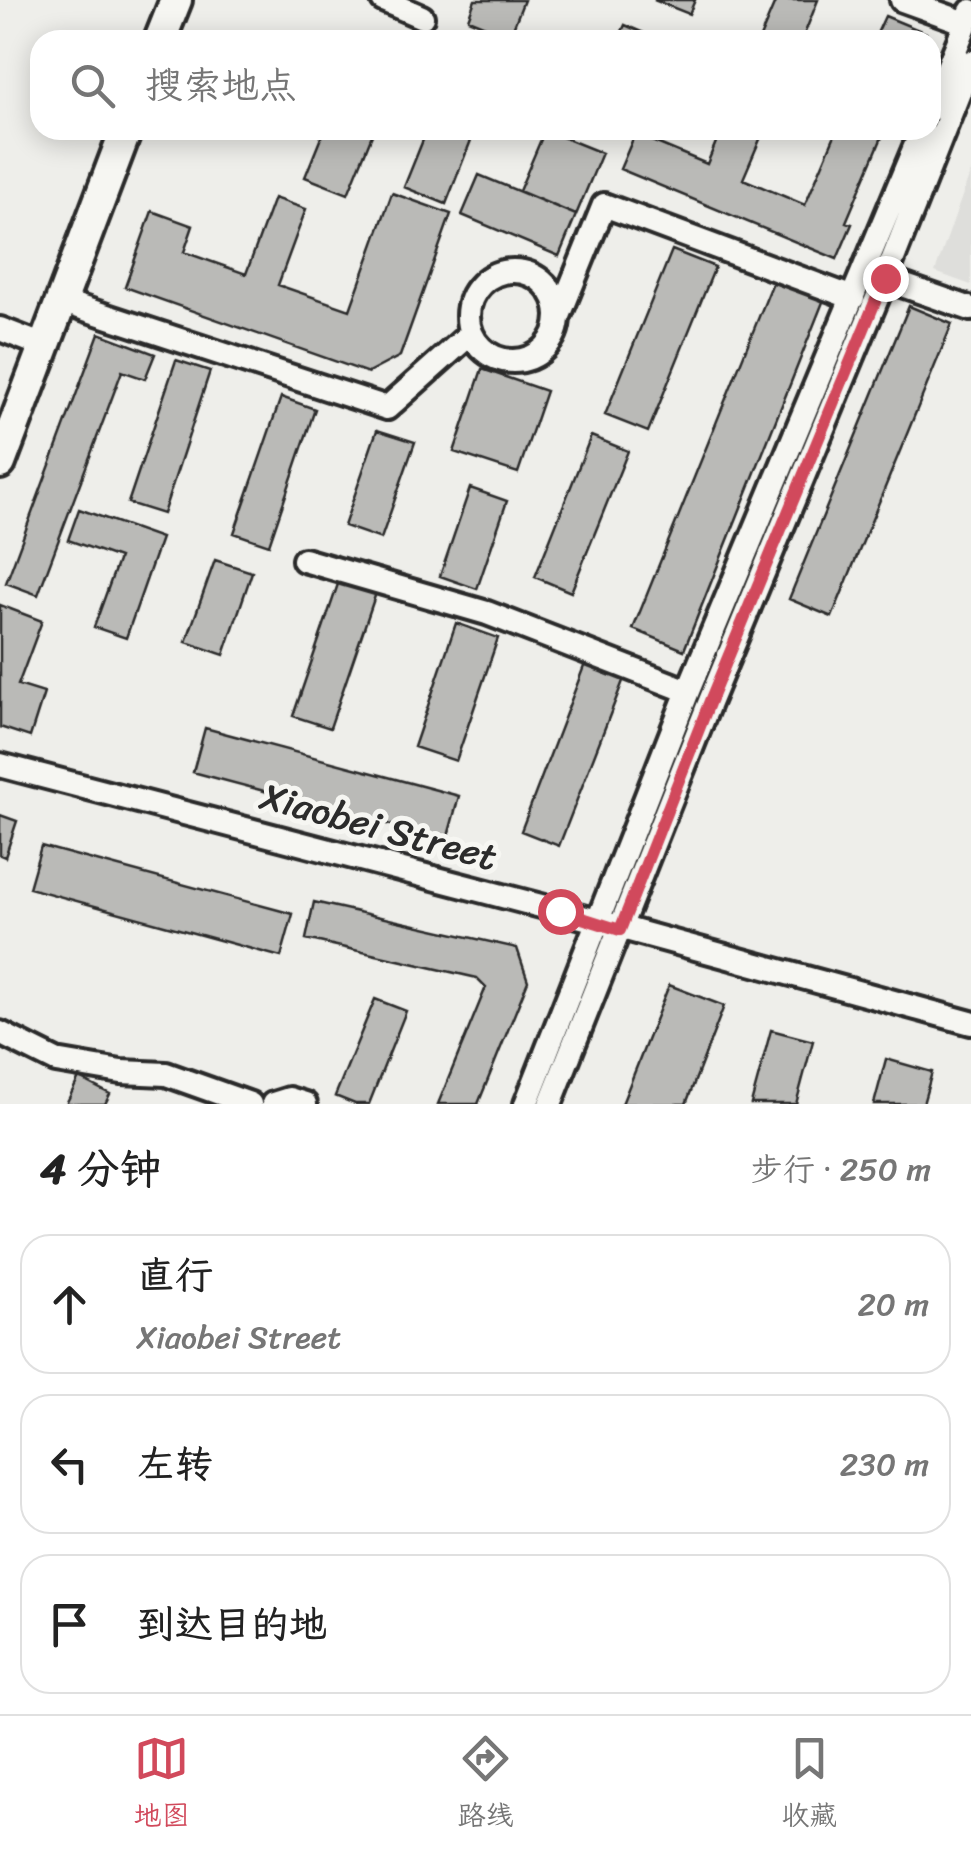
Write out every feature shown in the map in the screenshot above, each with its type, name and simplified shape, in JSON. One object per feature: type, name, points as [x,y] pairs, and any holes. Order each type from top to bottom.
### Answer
[{"type":"main road","points":[[164,30],[176,0]]},
{"type":"main road","points":[[0,463],[122,140]]},
{"type":"street","points":[[383,0],[422,18]]},
{"type":"street","points":[[902,0],[968,17],[941,84]]},
{"type":"street","points":[[941,137],[971,62]]},
{"type":"street","points":[[526,1104],[688,691],[918,140]]},
{"type":"street","points":[[550,1104],[940,140]]},
{"type":"street","points":[[559,316],[555,298],[545,284],[530,274],[512,270],[495,274],[480,284],[470,299],[466,317],[470,334],[480,349],[495,359],[531,359],[545,348],[555,334],[604,205],[853,298]]},
{"type":"street","points":[[885,278],[971,309]]},
{"type":"street","points":[[61,301],[387,408],[470,334]]},
{"type":"street","points":[[0,329],[44,346]]},
{"type":"street","points":[[304,560],[487,614],[688,691]]},
{"type":"street","name":"Xiaobei Street","points":[[0,764],[971,1023]]},
{"type":"street","points":[[0,1033],[56,1061],[121,1072],[166,1074],[250,1104]]},
{"type":"street","points":[[273,1104],[288,1099],[304,1104]]},
{"type":"shaded area","points":[[971,171],[971,285],[935,272]]},
{"type":"building","points":[[475,0],[524,0],[512,30],[495,30],[468,19]]},
{"type":"building","points":[[654,0],[695,0],[689,14]]},
{"type":"building","points":[[776,0],[818,0],[806,30],[763,30]]},
{"type":"building","points":[[885,16],[919,30],[879,30]]},
{"type":"building","points":[[320,140],[370,140],[348,194],[305,177]]},
{"type":"building","points":[[423,140],[471,140],[446,204],[404,187]]},
{"type":"building","points":[[541,140],[570,140],[602,153],[576,215],[519,191]]},
{"type":"building","points":[[632,140],[649,140],[707,164],[717,140],[760,140],[743,179],[805,205],[833,140],[881,140],[846,222],[852,224],[837,259],[620,169]]},
{"type":"building","points":[[479,175],[576,215],[559,256],[462,215]]},
{"type":"building","points":[[392,193],[451,214],[400,356],[368,373],[125,287],[152,211],[193,226],[184,252],[246,274],[274,198],[306,209],[278,285],[350,310]]},
{"type":"building","points":[[672,250],[715,267],[648,432],[605,415]]},
{"type":"building","points":[[775,277],[825,297],[684,650],[633,629]]},
{"type":"building","points":[[909,306],[952,324],[832,617],[789,599]]},
{"type":"building","points":[[99,333],[155,354],[145,379],[122,371],[38,595],[6,583]]},
{"type":"building","points":[[176,360],[210,371],[163,514],[128,503]]},
{"type":"building","points":[[482,369],[546,391],[518,473],[454,452]]},
{"type":"building","points":[[281,397],[315,409],[269,545],[234,533]]},
{"type":"building","points":[[377,430],[415,442],[381,539],[344,526]]},
{"type":"building","points":[[591,436],[628,451],[571,592],[535,577]]},
{"type":"building","points":[[470,488],[507,501],[477,589],[440,576]]},
{"type":"building","points":[[79,509],[161,538],[126,638],[94,627],[119,558],[68,540]]},
{"type":"building","points":[[215,560],[252,572],[224,655],[186,642]]},
{"type":"building","points":[[339,581],[376,593],[330,728],[293,716]]},
{"type":"building","points":[[0,605],[42,621],[18,685],[44,693],[30,737],[0,727]]},
{"type":"building","points":[[456,623],[498,638],[456,761],[414,747]]},
{"type":"building","points":[[586,661],[625,676],[559,846],[521,831]]},
{"type":"building","points":[[205,728],[459,796],[447,840],[193,772]]},
{"type":"building","points":[[0,815],[17,821],[5,857],[0,855]]},
{"type":"building","points":[[41,846],[293,914],[281,957],[29,888]]},
{"type":"building","points":[[314,902],[517,948],[528,981],[478,1104],[438,1104],[486,987],[477,978],[306,939]]},
{"type":"building","points":[[669,985],[724,1006],[686,1104],[622,1104]]},
{"type":"building","points":[[375,999],[406,1011],[369,1104],[355,1104],[335,1096]]},
{"type":"building","points":[[771,1030],[813,1041],[796,1104],[751,1104]]},
{"type":"building","points":[[886,1059],[932,1072],[923,1104],[874,1104]]},
{"type":"building","points":[[79,1078],[110,1094],[105,1104],[66,1104]]},
{"type":"route","points":[[560,911],[620,930],[885,278]]}]
